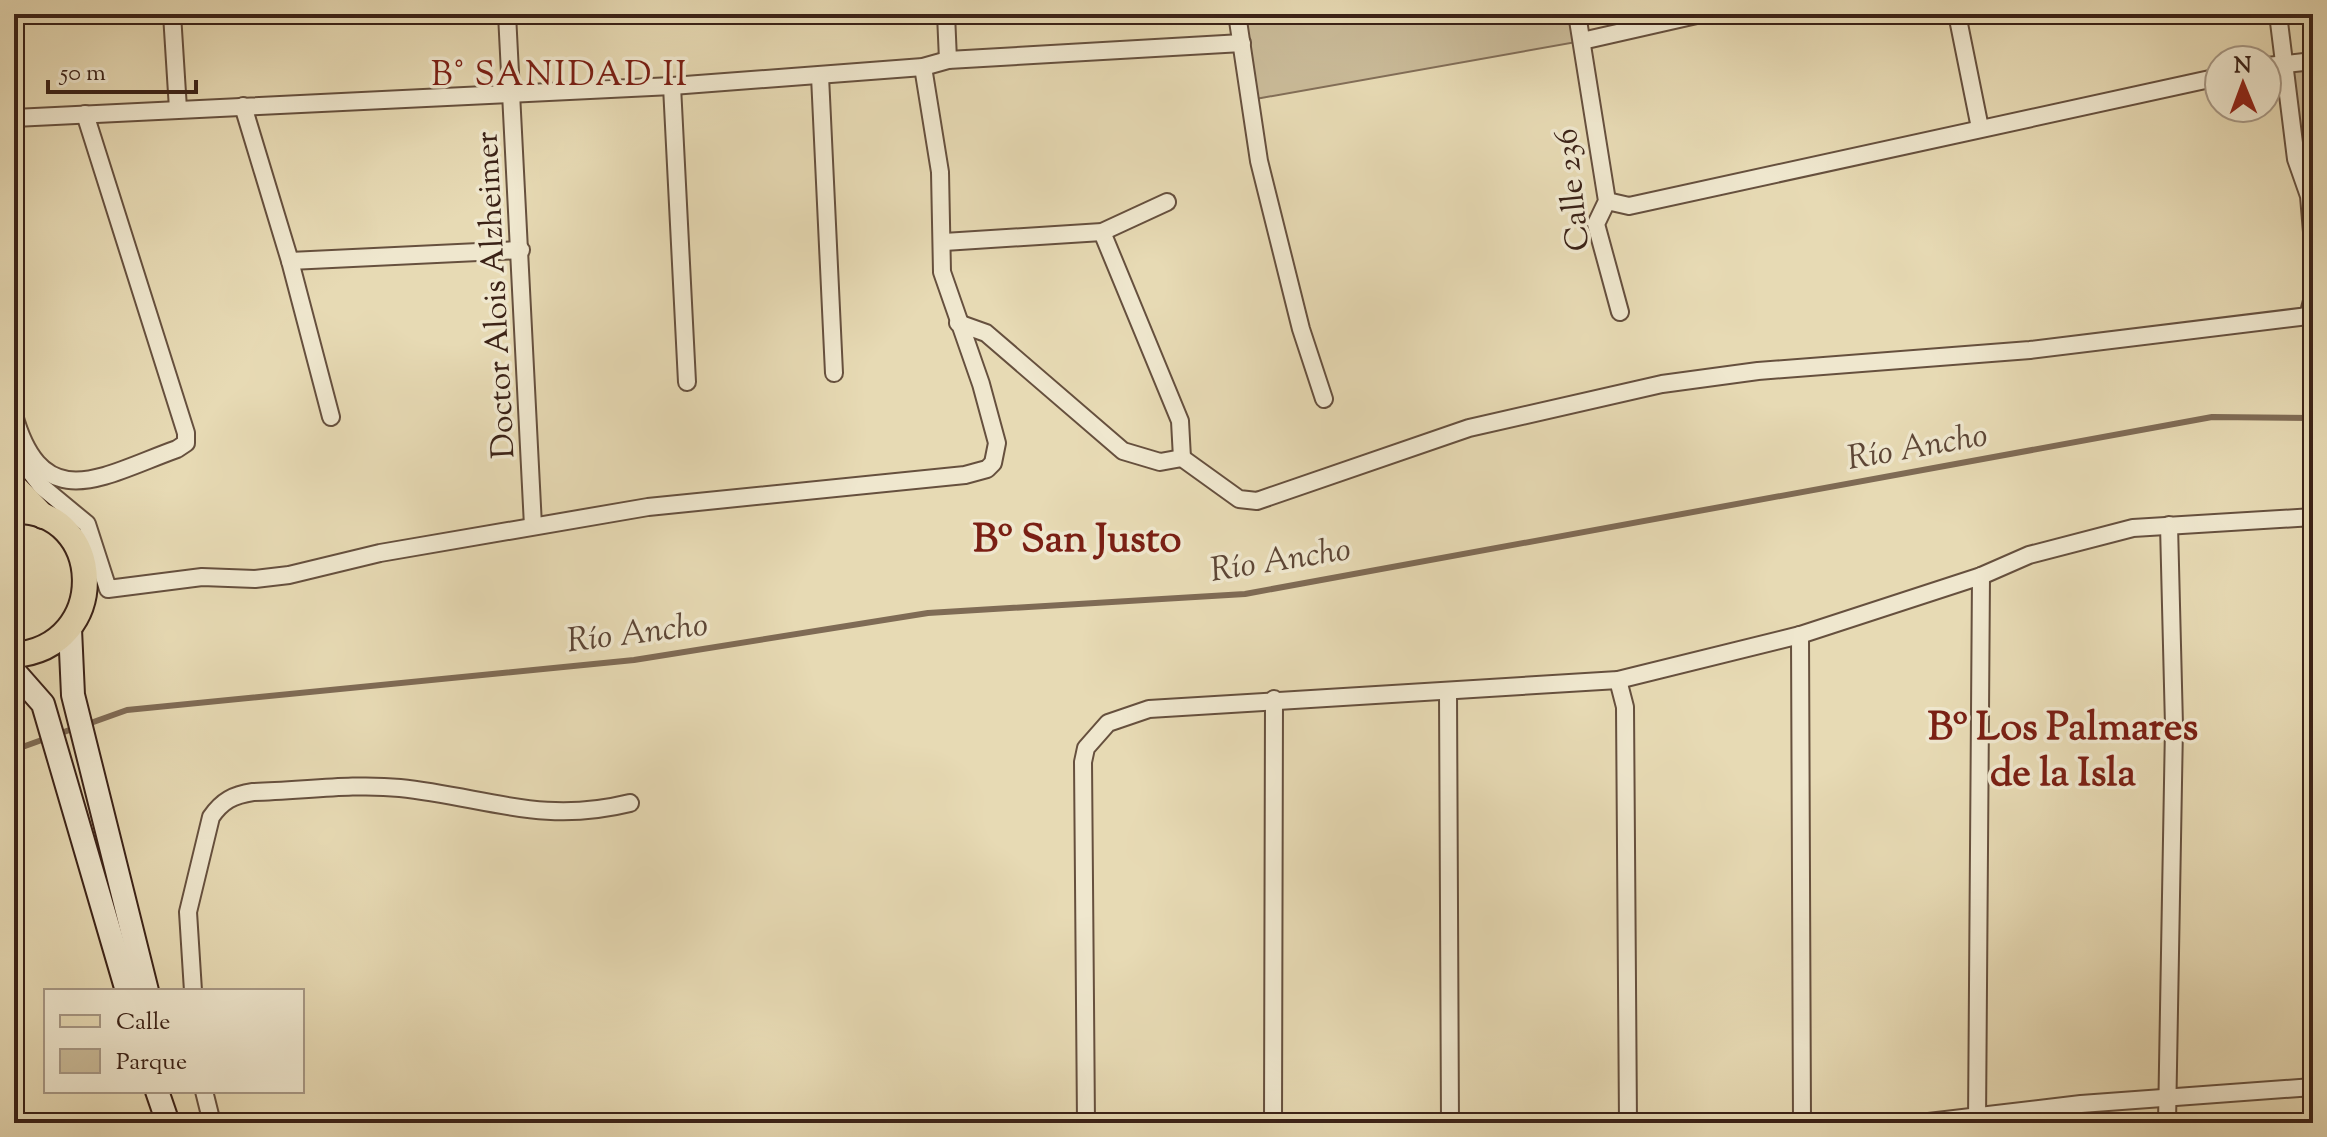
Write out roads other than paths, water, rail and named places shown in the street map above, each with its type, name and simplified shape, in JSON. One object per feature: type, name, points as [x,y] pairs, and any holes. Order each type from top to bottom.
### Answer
[{"type":"main road","points":[[14,486],[45,518],[63,530],[77,547],[85,567],[86,589],[81,610],[70,629],[53,644],[31,654],[14,655]]},
{"type":"main road","points":[[14,511],[45,518]]},
{"type":"main road","points":[[70,629],[73,695],[147,989]]},
{"type":"main road","points":[[14,671],[43,704],[126,989]]},
{"type":"main road","points":[[158,1093],[168,1123]]},
{"type":"main road","points":[[171,1093],[179,1123]]},
{"type":"street","points":[[172,14],[178,109]]},
{"type":"street","name":"Doctor Alois Alzheimer","points":[[507,14],[533,526]]},
{"type":"street","points":[[946,14],[948,60]]},
{"type":"street","points":[[1237,14],[1259,161],[1301,329],[1324,399]]},
{"type":"street","name":"Calle 236","points":[[1577,14],[1583,69],[1607,201],[1596,224],[1620,312]]},
{"type":"street","points":[[1582,41],[1701,14]]},
{"type":"street","points":[[1957,14],[1980,128]]},
{"type":"street","points":[[2276,44],[2278,14]]},
{"type":"street","points":[[14,118],[672,86],[923,67],[948,60],[1242,43]]},
{"type":"street","points":[[2283,63],[2313,61]]},
{"type":"street","points":[[18,456],[41,486],[87,524],[108,589],[202,577],[255,579],[289,575],[380,553],[648,507],[965,475],[987,469],[995,453],[995,431],[942,272],[944,242],[940,172],[923,67]]},
{"type":"street","points":[[820,76],[834,373]]},
{"type":"street","points":[[1607,201],[1629,206],[1980,128],[2054,116],[2203,81]]},
{"type":"street","points":[[672,86],[687,382]]},
{"type":"street","points":[[2283,100],[2296,159],[2309,196],[2313,244]]},
{"type":"street","points":[[243,106],[290,261],[331,417]]},
{"type":"street","points":[[14,415],[22,443],[37,467],[72,482],[90,480],[186,443],[186,433],[85,114]]},
{"type":"street","points":[[944,242],[1102,232],[1167,202]]},
{"type":"street","points":[[1102,232],[1180,421],[1182,458]]},
{"type":"street","points":[[290,261],[521,250]]},
{"type":"street","points":[[958,323],[986,333],[1123,451],[1160,462],[1182,458],[1239,499],[1257,501],[1469,428],[1662,384],[1758,371],[2030,350],[2308,316],[2313,297]]},
{"type":"street","points":[[1086,1123],[1083,762],[1086,748],[1108,723],[1123,715],[1149,709],[1274,699],[1448,692],[1618,680],[1800,635],[1981,576],[2029,555],[2133,528],[2313,517]]},
{"type":"street","points":[[2167,1123],[2174,726],[2169,525]]},
{"type":"street","points":[[1977,1119],[1981,576]]},
{"type":"street","points":[[1800,635],[1802,1123]]},
{"type":"street","points":[[1618,680],[1625,707],[1628,1123]]},
{"type":"street","points":[[1448,692],[1450,1123]]},
{"type":"street","points":[[1273,1123],[1274,699]]},
{"type":"street","points":[[193,989],[188,912],[211,817],[220,804],[230,798],[253,792],[400,788],[513,810],[564,814],[592,813],[630,803]]},
{"type":"street","points":[[1920,1123],[2168,1096],[2313,1087]]},
{"type":"street","points":[[204,1093],[212,1123]]},
{"type":"waterway","name":"Río Ancho","points":[[85,725],[127,710],[634,660],[928,613],[1245,594],[2212,417],[2313,418]]},
{"type":"waterway","name":"Río Ancho","points":[[14,750],[75,728]]},
{"type":"district","name":"B° SANIDAD II","points":[[560,73]]},
{"type":"district","name":"Bº San Justo","points":[[1077,537]]},
{"type":"district","name":"Bº Los Palmares de la Isla","points":[[2063,748]]}]
